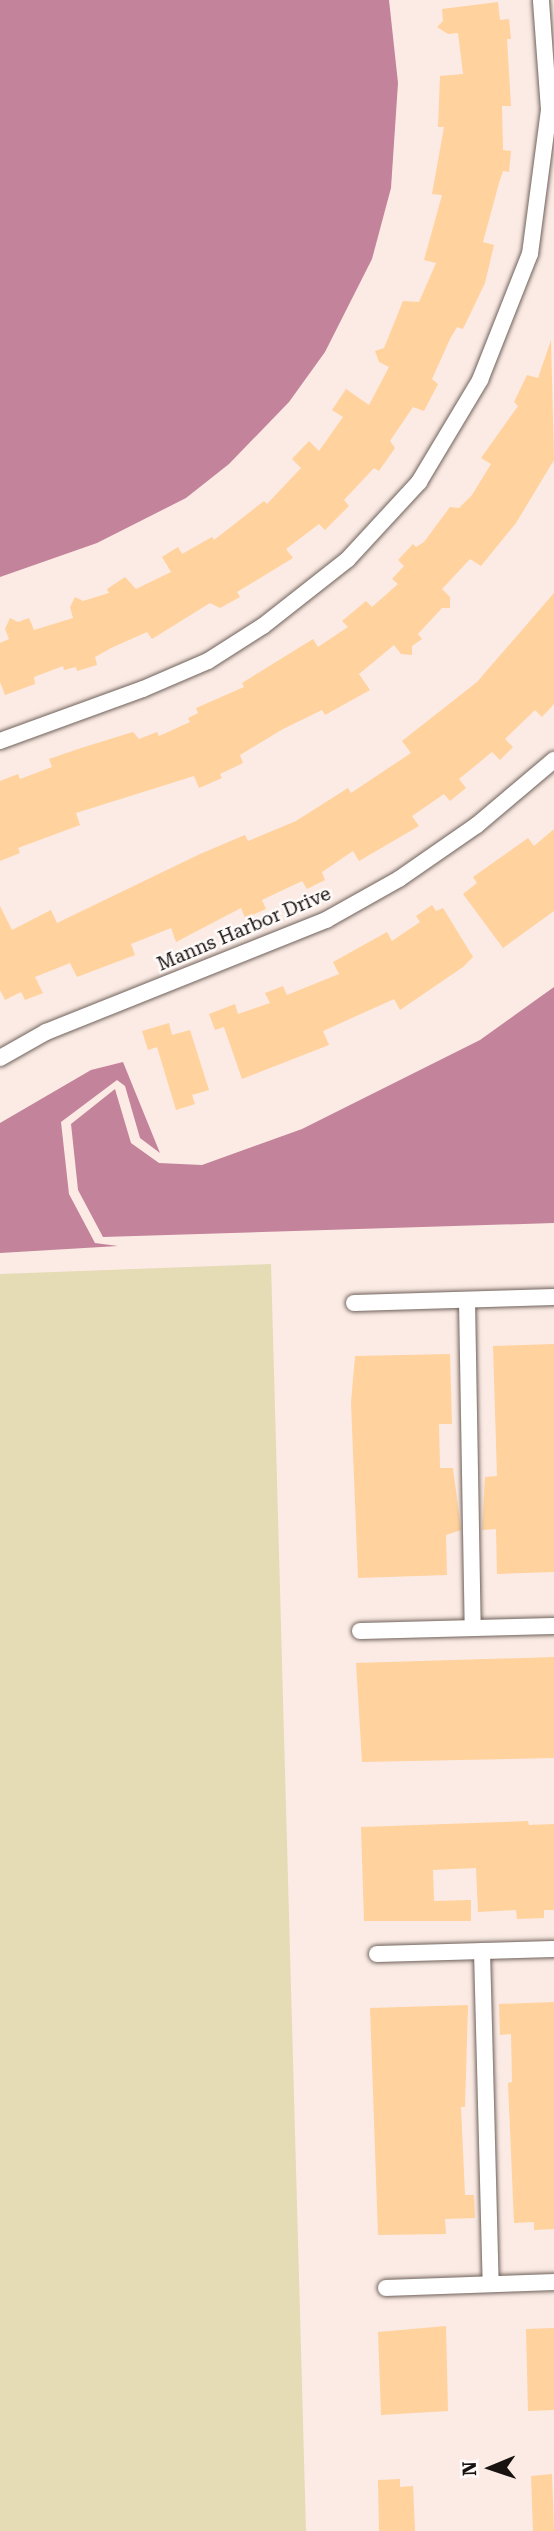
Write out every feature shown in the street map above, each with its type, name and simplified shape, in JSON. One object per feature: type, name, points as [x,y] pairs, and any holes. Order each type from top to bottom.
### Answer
[{"type":"street","points":[[0,741],[143,690],[208,661],[263,626],[348,559],[419,482],[481,380],[530,254],[549,110],[541,0]]},
{"type":"street","name":"Manns Harbor Drive","points":[[0,1058],[46,1032],[326,920],[399,879],[477,825],[554,760]]},
{"type":"street","points":[[354,1303],[554,1297]]},
{"type":"street","points":[[467,1300],[473,1628]]},
{"type":"street","points":[[360,1631],[554,1626]]},
{"type":"street","points":[[376,1954],[554,1950]]},
{"type":"street","points":[[482,1951],[491,2284]]},
{"type":"street","points":[[386,2288],[554,2282]]},
{"type":"shaded area","points":[[0,0],[389,0],[398,83],[391,188],[372,259],[325,352],[289,402],[229,464],[186,498],[97,543],[0,577]]},
{"type":"shaded area","points":[[554,987],[554,1223],[103,1237],[78,1190],[71,1124],[115,1089],[131,1143],[159,1163],[202,1165],[302,1129],[480,1040]]},
{"type":"shaded area","points":[[123,1062],[160,1153],[140,1138],[125,1086],[117,1080],[61,1122],[69,1194],[95,1243],[118,1246],[0,1253],[0,1123],[91,1070]]},
{"type":"shaded area","points":[[271,1264],[306,2531],[0,2531],[0,1274]]},
{"type":"building","points":[[498,2],[500,20],[509,19],[511,39],[507,39],[511,106],[502,106],[503,150],[511,151],[509,172],[503,171],[483,242],[494,245],[485,283],[463,329],[457,327],[450,339],[432,379],[438,384],[424,411],[413,407],[390,441],[395,448],[379,471],[374,468],[344,500],[349,506],[325,530],[319,524],[286,549],[293,558],[237,592],[240,597],[220,608],[210,603],[152,639],[147,632],[111,648],[95,657],[97,665],[77,671],[76,667],[64,670],[63,666],[34,677],[35,684],[5,695],[0,682],[0,643],[9,639],[5,629],[10,618],[18,622],[29,618],[34,630],[73,618],[70,607],[75,597],[83,601],[109,593],[107,589],[125,577],[136,589],[171,572],[162,557],[178,547],[182,554],[212,537],[214,540],[264,501],[267,504],[301,468],[292,459],[309,441],[319,451],[343,417],[332,410],[346,389],[369,405],[389,367],[379,362],[375,351],[384,348],[403,301],[419,302],[436,263],[424,260],[442,195],[432,194],[444,127],[438,127],[440,76],[463,74],[458,33],[448,34],[437,27],[443,21],[442,9]]},
{"type":"building","points":[[551,340],[554,460],[516,523],[481,566],[470,559],[442,589],[450,597],[450,608],[442,608],[418,634],[422,639],[412,646],[412,655],[401,654],[394,645],[359,674],[370,690],[325,715],[322,710],[283,729],[240,755],[243,763],[220,774],[222,778],[199,788],[194,776],[76,813],[80,825],[18,848],[20,853],[0,861],[0,781],[18,774],[20,779],[52,767],[49,759],[81,748],[133,732],[139,739],[157,732],[159,736],[190,722],[188,718],[198,713],[196,708],[244,687],[242,683],[313,639],[318,647],[348,627],[342,621],[366,601],[372,607],[398,584],[392,579],[404,566],[398,560],[413,544],[416,547],[424,542],[450,507],[459,508],[472,495],[491,464],[481,458],[518,406],[514,402],[527,375],[538,378]]},
{"type":"building","points":[[554,593],[554,704],[542,717],[535,710],[505,739],[513,747],[500,760],[492,752],[459,779],[466,788],[450,801],[444,794],[412,816],[419,826],[359,861],[353,851],[322,872],[325,880],[307,889],[302,881],[262,900],[266,909],[245,918],[241,908],[176,942],[171,928],[131,944],[135,955],[77,977],[70,963],[35,977],[43,993],[25,1000],[21,992],[5,1000],[0,990],[0,906],[12,930],[51,910],[57,923],[200,854],[245,835],[248,841],[296,821],[348,788],[351,793],[411,753],[402,741],[477,682]]},
{"type":"building","points":[[554,829],[554,911],[503,948],[463,894],[477,883],[473,877],[528,838],[534,846]]},
{"type":"building","points":[[432,905],[436,911],[443,908],[473,957],[463,967],[400,1010],[394,999],[323,1031],[329,1045],[242,1079],[224,1027],[215,1030],[209,1014],[235,1004],[238,1014],[270,1003],[265,993],[283,986],[287,995],[339,974],[333,962],[387,932],[392,941],[420,922],[416,916]]},
{"type":"building","points":[[169,1023],[172,1035],[190,1030],[209,1090],[192,1095],[195,1104],[176,1110],[157,1047],[148,1050],[142,1031]]},
{"type":"building","points":[[554,1344],[554,1572],[497,1574],[496,1529],[482,1530],[485,1477],[497,1476],[493,1346]]},
{"type":"building","points":[[450,1354],[452,1424],[439,1424],[440,1468],[453,1468],[461,1530],[446,1535],[447,1575],[358,1578],[351,1402],[355,1356]]},
{"type":"building","points":[[554,1657],[554,1758],[362,1762],[356,1663]]},
{"type":"building","points":[[528,1821],[529,1825],[554,1824],[554,1910],[544,1910],[544,1918],[517,1919],[516,1910],[478,1912],[476,1868],[433,1870],[434,1901],[471,1900],[471,1921],[364,1921],[361,1827]]},
{"type":"building","points":[[554,2002],[554,2229],[534,2230],[534,2222],[514,2223],[508,2083],[512,2082],[511,2034],[500,2035],[499,2004]]},
{"type":"building","points":[[468,2005],[465,2107],[461,2107],[465,2195],[474,2195],[475,2218],[445,2219],[446,2234],[378,2235],[370,2008]]},
{"type":"building","points":[[446,2326],[448,2411],[381,2415],[378,2332]]},
{"type":"building","points":[[554,2328],[554,2410],[528,2411],[526,2329]]},
{"type":"building","points":[[552,2474],[554,2531],[533,2531],[531,2476]]},
{"type":"building","points":[[400,2479],[400,2487],[413,2486],[415,2531],[379,2531],[378,2480]]}]
